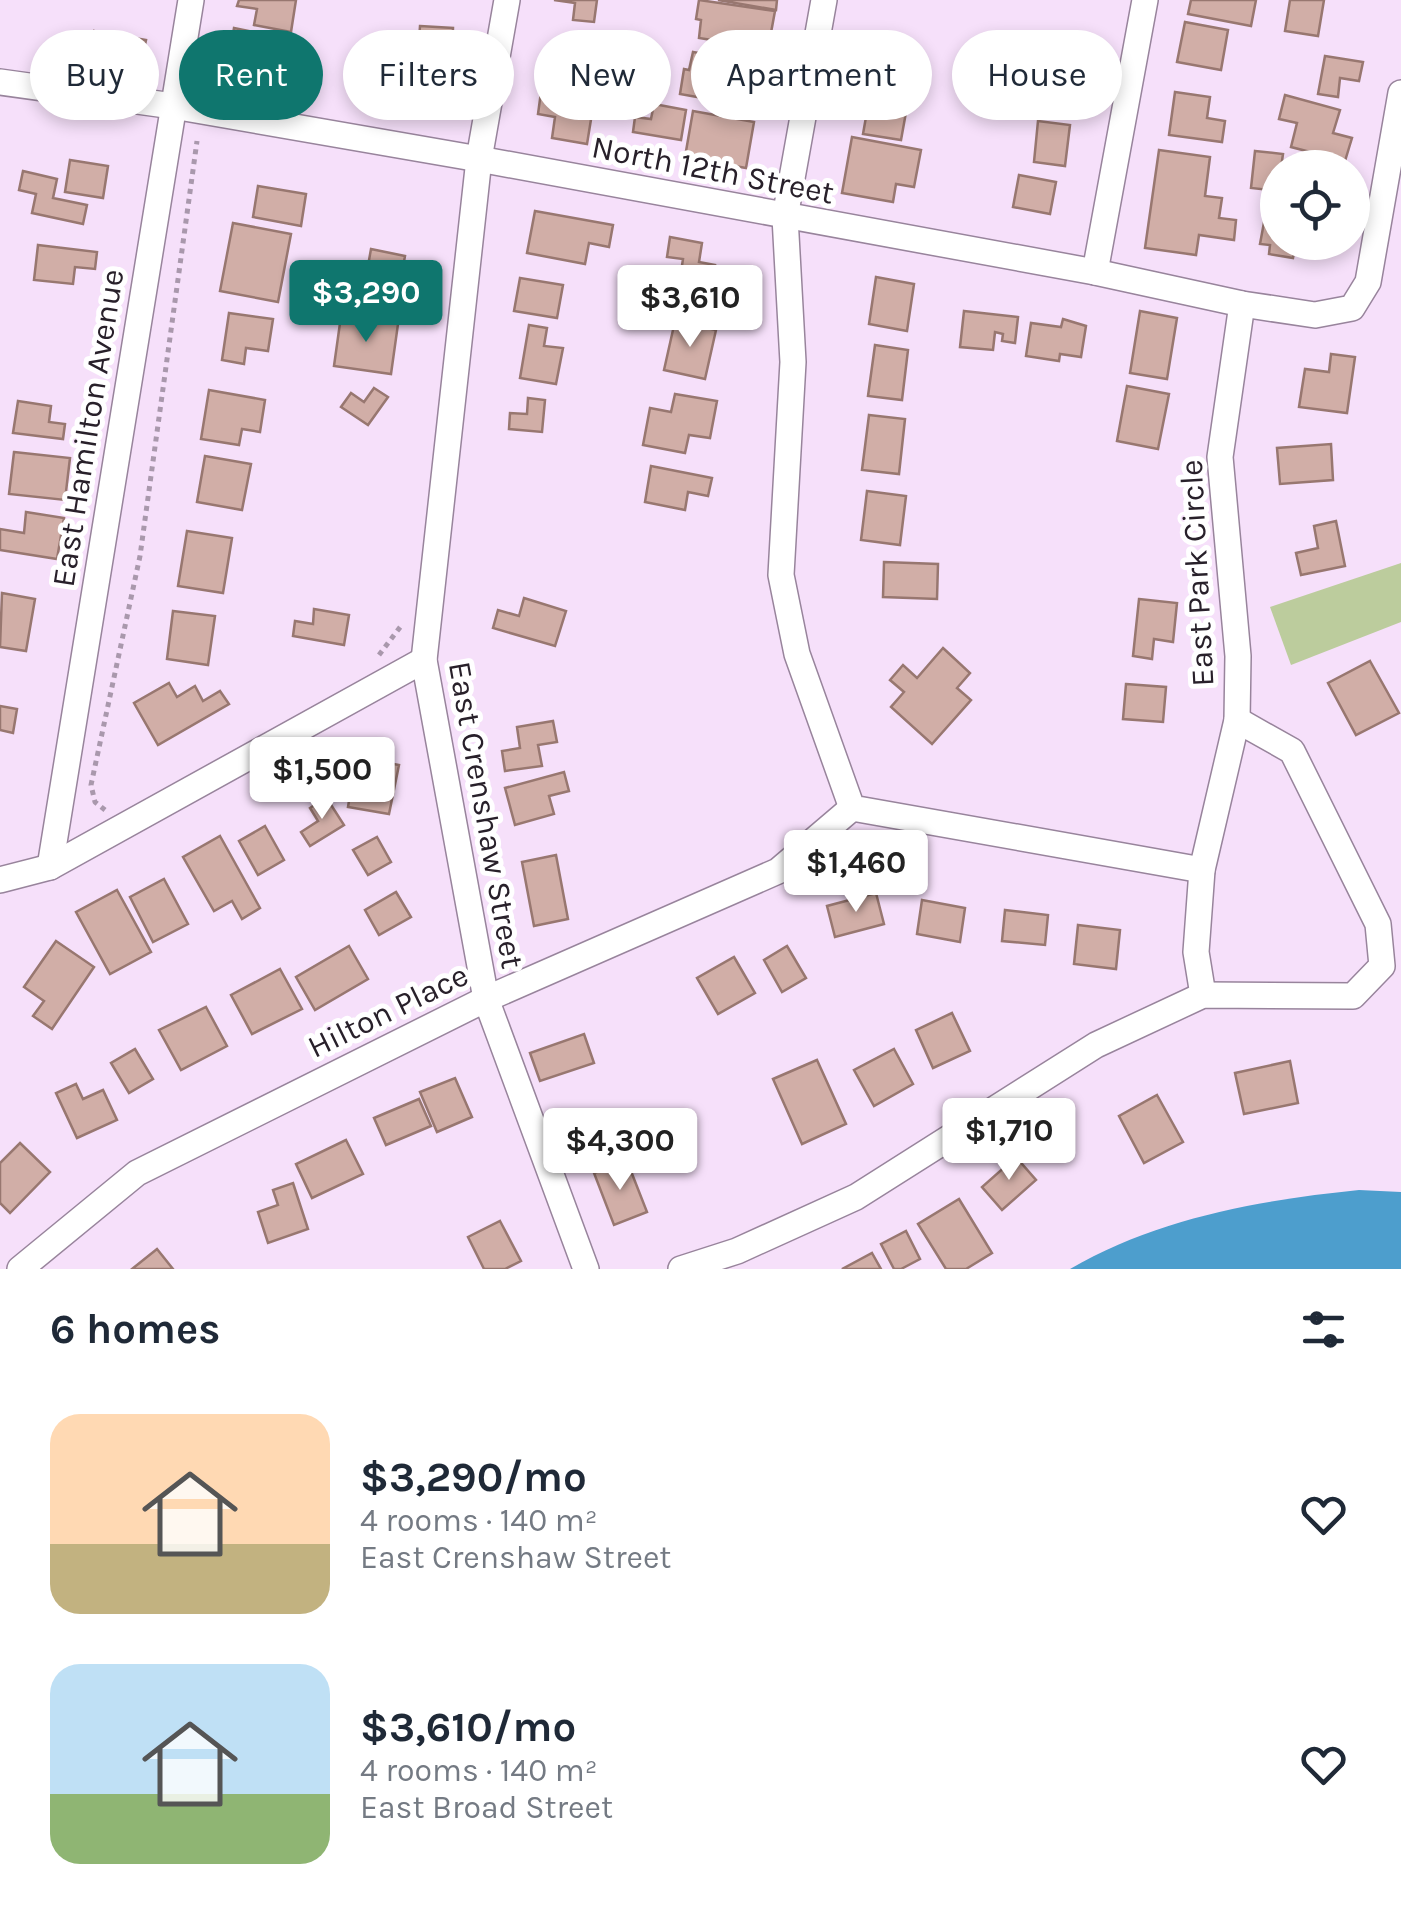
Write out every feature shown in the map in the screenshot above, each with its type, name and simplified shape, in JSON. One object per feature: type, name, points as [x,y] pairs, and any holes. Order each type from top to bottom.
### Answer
[{"type":"street","name":"East Hamilton Avenue","points":[[50,866],[192,0]]},
{"type":"street","name":"East Crenshaw Street","points":[[507,0],[479,159],[424,660],[486,998],[586,1269]]},
{"type":"street","points":[[824,0],[785,217],[794,362],[782,574],[796,654],[852,808],[1202,870]]},
{"type":"street","points":[[1095,272],[1145,0]]},
{"type":"street","name":"North 12th Street","points":[[0,82],[173,106],[479,159],[1315,315],[1352,308],[1368,282],[1401,93]]},
{"type":"street","name":"East Park Circle","points":[[1203,995],[1196,952],[1202,870],[1237,720],[1238,656],[1220,456],[1242,304]]},
{"type":"street","points":[[0,880],[50,866],[424,660]]},
{"type":"street","name":"East Park Circle","points":[[681,1269],[737,1251],[856,1197],[1096,1045],[1203,995],[1353,996],[1382,966],[1378,924],[1292,750],[1237,720]]},
{"type":"street","name":"Hilton Place","points":[[20,1269],[137,1172],[486,998],[778,870],[852,808]]},
{"type":"path","points":[[120,806],[105,810],[95,802],[91,785],[140,556],[197,141]]},
{"type":"path","points":[[374,662],[401,626]]},
{"type":"green space","points":[[1401,563],[1401,622],[1291,665],[1270,607]]},
{"type":"water","points":[[1359,1190],[1401,1192],[1401,1269],[1070,1269],[1138,1237],[1210,1214]]},
{"type":"building","points":[[239,0],[296,0],[291,30],[254,25],[257,9],[237,6]]},
{"type":"building","points":[[554,0],[597,0],[594,22],[573,20],[575,3]]},
{"type":"building","points":[[699,0],[775,11],[772,30],[700,30],[701,20],[696,19]]},
{"type":"building","points":[[718,0],[777,0],[776,10]]},
{"type":"building","points":[[1191,0],[1256,0],[1251,26],[1188,14]]},
{"type":"building","points":[[1290,0],[1324,0],[1318,36],[1285,31]]},
{"type":"building","points":[[1185,22],[1228,30],[1221,70],[1177,62]]},
{"type":"building","points":[[420,26],[453,28],[453,30],[420,30]]},
{"type":"building","points":[[1325,56],[1363,62],[1359,81],[1340,78],[1338,97],[1318,94]]},
{"type":"building","points":[[691,61],[691,96],[680,94],[684,69],[689,70]]},
{"type":"building","points":[[1175,92],[1210,97],[1207,118],[1225,121],[1222,142],[1169,135]]},
{"type":"building","points":[[1285,95],[1340,110],[1333,133],[1352,138],[1348,150],[1291,147],[1297,123],[1279,119]]},
{"type":"building","points":[[671,107],[686,110],[681,140],[633,132],[635,120],[671,120]]},
{"type":"building","points":[[555,120],[591,120],[587,144],[552,138]]},
{"type":"building","points":[[691,120],[754,122],[746,168],[685,157]]},
{"type":"building","points":[[865,120],[905,120],[901,140],[863,134]]},
{"type":"building","points":[[1038,121],[1070,125],[1065,166],[1034,162]]},
{"type":"building","points":[[852,137],[921,150],[914,187],[896,184],[893,202],[842,193]]},
{"type":"building","points":[[1159,150],[1210,157],[1205,196],[1222,198],[1219,218],[1236,220],[1234,240],[1199,235],[1196,255],[1145,248]]},
{"type":"building","points":[[1255,151],[1260,152],[1260,189],[1251,188]]},
{"type":"building","points":[[70,160],[108,166],[103,198],[65,192]]},
{"type":"building","points":[[23,171],[57,179],[53,198],[87,205],[83,224],[32,213],[36,194],[19,190]]},
{"type":"building","points":[[1019,175],[1056,182],[1050,214],[1013,207]]},
{"type":"building","points":[[258,186],[306,194],[301,226],[253,217]]},
{"type":"building","points":[[535,211],[613,225],[609,247],[589,243],[585,264],[527,253]]},
{"type":"building","points":[[233,223],[291,234],[278,302],[220,291]]},
{"type":"building","points":[[670,237],[702,243],[699,262],[715,265],[708,303],[677,298],[683,259],[667,257]]},
{"type":"building","points":[[38,245],[97,252],[95,269],[75,267],[73,284],[34,280]]},
{"type":"building","points":[[371,249],[405,256],[395,311],[361,305]]},
{"type":"building","points":[[876,277],[914,284],[907,331],[869,324]]},
{"type":"building","points":[[520,278],[563,285],[557,318],[514,311]]},
{"type":"building","points":[[964,311],[1018,317],[1015,343],[1002,341],[1003,334],[995,332],[993,350],[960,347]]},
{"type":"building","points":[[1140,311],[1177,318],[1167,379],[1130,373]]},
{"type":"building","points":[[229,313],[273,319],[268,351],[246,348],[244,364],[222,360]]},
{"type":"building","points":[[341,316],[398,324],[391,374],[334,366]]},
{"type":"building","points":[[1063,319],[1086,326],[1081,357],[1060,354],[1059,361],[1026,356],[1031,323],[1061,327]]},
{"type":"building","points":[[675,321],[716,330],[705,379],[664,370]]},
{"type":"building","points":[[529,325],[547,328],[544,346],[563,348],[556,384],[520,378]]},
{"type":"building","points":[[875,345],[908,350],[902,400],[868,396]]},
{"type":"building","points":[[1331,354],[1355,357],[1347,413],[1299,407],[1305,369],[1329,372]]},
{"type":"building","points":[[1127,386],[1169,394],[1158,449],[1117,441]]},
{"type":"building","points":[[374,388],[388,397],[368,425],[341,407],[351,393],[364,402]]},
{"type":"building","points":[[209,390],[265,400],[260,432],[242,429],[239,445],[201,439]]},
{"type":"building","points":[[675,394],[717,401],[710,438],[689,435],[685,453],[643,445],[650,408],[671,412]]},
{"type":"building","points":[[528,398],[545,400],[542,432],[509,429],[510,413],[527,414]]},
{"type":"building","points":[[18,401],[51,406],[49,422],[65,424],[63,439],[13,433]]},
{"type":"building","points":[[869,415],[905,419],[899,474],[862,470]]},
{"type":"building","points":[[1331,444],[1333,480],[1280,484],[1277,448]]},
{"type":"building","points":[[14,452],[70,458],[65,500],[9,494]]},
{"type":"building","points":[[205,456],[251,464],[242,510],[197,502]]},
{"type":"building","points":[[651,466],[712,478],[708,496],[688,492],[685,510],[645,502]]},
{"type":"building","points":[[867,491],[906,496],[900,545],[861,540]]},
{"type":"building","points":[[26,512],[64,518],[57,559],[0,550],[0,529],[24,533]]},
{"type":"building","points":[[1336,521],[1345,566],[1301,575],[1296,553],[1318,548],[1314,526]]},
{"type":"building","points":[[187,531],[232,538],[223,593],[178,586]]},
{"type":"building","points":[[884,562],[938,564],[937,599],[883,597]]},
{"type":"building","points":[[2,593],[35,599],[26,651],[0,647]]},
{"type":"building","points":[[524,598],[566,611],[555,646],[493,628],[498,610],[519,616]]},
{"type":"building","points":[[1139,599],[1177,603],[1173,642],[1154,639],[1152,659],[1133,656]]},
{"type":"building","points":[[314,609],[349,615],[344,645],[293,636],[295,621],[313,624]]},
{"type":"building","points":[[173,611],[215,616],[208,665],[167,659]]},
{"type":"building","points":[[943,648],[970,673],[957,688],[971,700],[932,744],[891,707],[904,692],[890,680],[903,665],[917,678]]},
{"type":"building","points":[[1370,661],[1399,713],[1356,735],[1328,683]]},
{"type":"building","points":[[169,683],[177,697],[195,686],[203,701],[220,691],[229,704],[158,745],[134,703]]},
{"type":"building","points":[[1126,684],[1166,687],[1163,722],[1123,719]]},
{"type":"building","points":[[0,706],[17,709],[13,733],[0,730]]},
{"type":"building","points":[[553,721],[557,742],[538,745],[542,766],[505,771],[502,751],[520,748],[517,727]]},
{"type":"building","points":[[356,757],[399,765],[389,814],[348,807]]},
{"type":"building","points":[[564,772],[569,791],[549,796],[554,814],[515,825],[505,788]]},
{"type":"building","points":[[326,797],[344,825],[310,846],[301,832],[318,821],[310,808]]},
{"type":"building","points":[[265,826],[284,860],[258,875],[239,841]]},
{"type":"building","points":[[220,836],[260,908],[242,919],[232,901],[214,911],[183,857]]},
{"type":"building","points":[[377,837],[391,862],[368,875],[353,850]]},
{"type":"building","points":[[556,855],[568,919],[534,926],[522,862]]},
{"type":"building","points":[[164,879],[188,924],[153,942],[130,897]]},
{"type":"building","points":[[117,890],[151,952],[110,974],[76,912]]},
{"type":"building","points":[[396,892],[411,917],[379,935],[365,910]]},
{"type":"building","points":[[876,893],[884,924],[835,937],[827,906]]},
{"type":"building","points":[[922,900],[965,908],[960,942],[917,934]]},
{"type":"building","points":[[1005,910],[1048,915],[1045,945],[1002,941]]},
{"type":"building","points":[[1078,925],[1120,930],[1116,969],[1074,964]]},
{"type":"building","points":[[56,941],[94,967],[52,1029],[33,1016],[44,1001],[24,987]]},
{"type":"building","points":[[349,946],[368,979],[315,1010],[296,977]]},
{"type":"building","points":[[787,946],[806,978],[782,992],[764,960]]},
{"type":"building","points":[[734,957],[755,993],[718,1014],[697,978]]},
{"type":"building","points":[[280,969],[302,1009],[252,1034],[231,995]]},
{"type":"building","points":[[206,1007],[227,1046],[181,1070],[159,1030]]},
{"type":"building","points":[[952,1013],[970,1051],[933,1068],[916,1030]]},
{"type":"building","points":[[584,1034],[594,1063],[540,1081],[530,1053]]},
{"type":"building","points":[[135,1049],[153,1079],[129,1093],[111,1063]]},
{"type":"building","points":[[894,1049],[913,1084],[874,1106],[854,1070]]},
{"type":"building","points":[[817,1060],[846,1124],[802,1144],[773,1079]]},
{"type":"building","points":[[1290,1061],[1298,1103],[1244,1114],[1235,1073]]},
{"type":"building","points":[[455,1078],[472,1117],[437,1132],[420,1092]]},
{"type":"building","points":[[76,1084],[83,1099],[103,1090],[117,1120],[77,1138],[56,1093]]},
{"type":"building","points":[[1157,1095],[1183,1142],[1144,1163],[1119,1116]]},
{"type":"building","points":[[419,1099],[431,1126],[386,1145],[374,1118]]},
{"type":"building","points":[[346,1140],[363,1174],[312,1198],[296,1164]]},
{"type":"building","points":[[20,1143],[50,1172],[10,1213],[0,1203],[0,1163]]},
{"type":"building","points":[[1016,1157],[1036,1180],[1002,1210],[982,1187]]},
{"type":"building","points":[[627,1161],[647,1212],[614,1225],[594,1173]]},
{"type":"building","points":[[293,1183],[308,1229],[268,1243],[258,1212],[278,1205],[273,1190]]},
{"type":"building","points":[[959,1199],[992,1253],[966,1269],[946,1269],[918,1224]]},
{"type":"building","points":[[500,1221],[521,1261],[505,1269],[484,1269],[468,1237]]},
{"type":"building","points":[[906,1231],[920,1259],[894,1269],[881,1244]]},
{"type":"building","points":[[157,1249],[173,1269],[132,1269]]},
{"type":"building","points":[[872,1253],[881,1269],[842,1269]]}]
